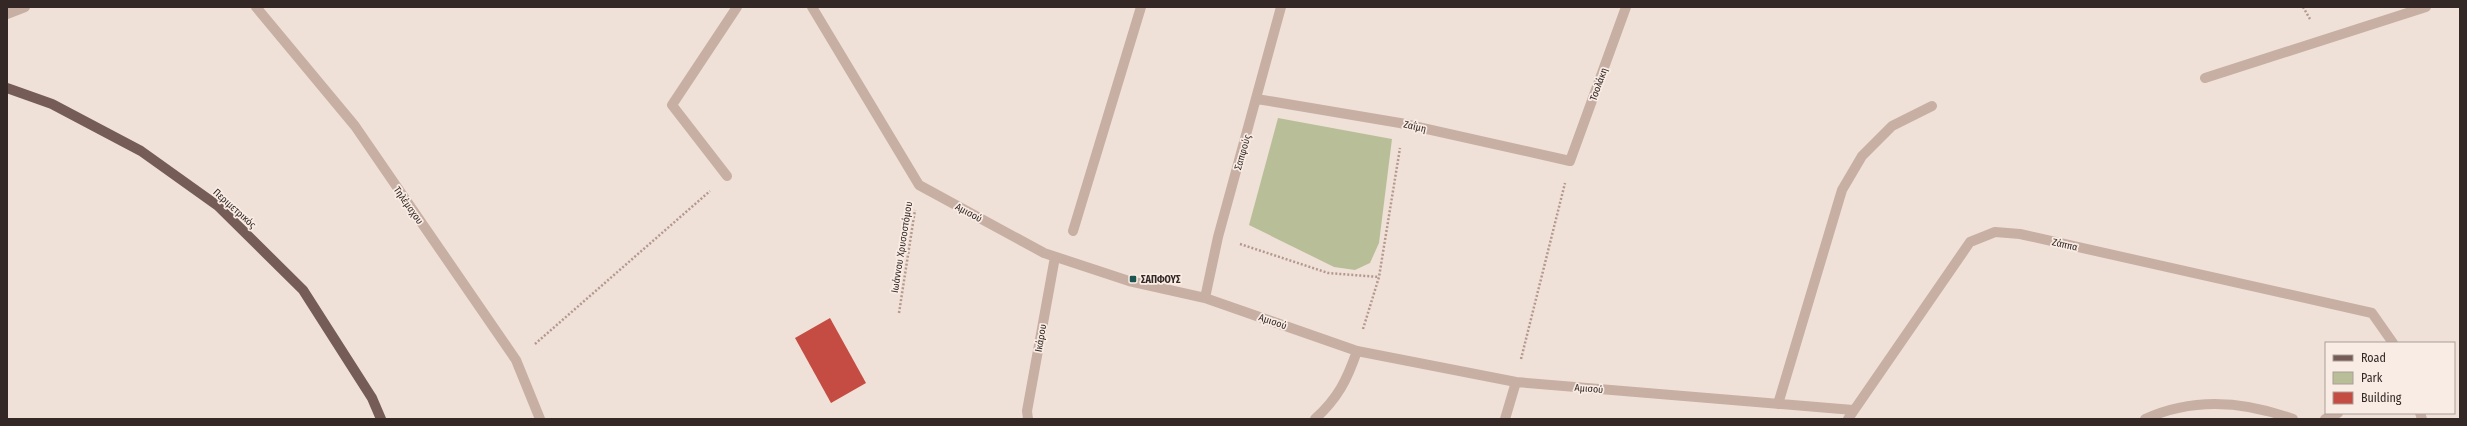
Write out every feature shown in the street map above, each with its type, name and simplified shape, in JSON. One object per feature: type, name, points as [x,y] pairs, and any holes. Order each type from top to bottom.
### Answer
[{"type":"main road","name":"Περιμετρικός","points":[[7,88],[52,104],[141,151],[218,206],[303,290],[372,398],[381,419]]},
{"type":"street","points":[[7,14],[25,7]]},
{"type":"street","name":"Τηλέμαχου","points":[[256,7],[355,126],[516,360],[540,419]]},
{"type":"street","points":[[727,176],[672,105],[737,7]]},
{"type":"street","points":[[812,7],[918,185]]},
{"type":"street","points":[[1073,231],[1141,7]]},
{"type":"street","name":"Σαπφούς","points":[[1205,298],[1218,237],[1281,7]]},
{"type":"street","name":"Τσολάκη","points":[[1570,161],[1626,7]]},
{"type":"street","points":[[2205,78],[2324,42],[2426,7]]},
{"type":"street","name":"Ζαΐμη","points":[[1257,99],[1400,123],[1570,161]]},
{"type":"street","points":[[1778,404],[1842,190],[1862,156],[1892,126],[1932,106]]},
{"type":"street","name":"Αμισού","points":[[918,185],[1044,253],[1129,281],[1205,298],[1357,350],[1516,382],[1778,404],[1850,415]]},
{"type":"street","name":"Ζάππα","points":[[1850,415],[1970,242],[1995,232],[2020,234],[2372,313],[2392,342]]},
{"type":"street","name":"Ικάρου","points":[[1028,419],[1027,411],[1055,257]]},
{"type":"street","points":[[1315,419],[1326,409],[1347,381],[1357,350]]},
{"type":"street","points":[[1505,419],[1516,382]]},
{"type":"street","points":[[2145,419],[2164,410],[2217,402],[2270,411],[2293,419]]},
{"type":"street","points":[[2326,419],[2336,414]]},
{"type":"path","points":[[1357,350],[1378,277],[1400,152]]},
{"type":"path","points":[[1516,382],[1570,161]]},
{"type":"path","points":[[516,360],[727,176]]},
{"type":"path","name":"Ιωάννου Χρυσοστόμου","points":[[899,312],[918,185]]},
{"type":"path","points":[[1218,237],[1328,273],[1378,277]]},
{"type":"green space","points":[[1278,118],[1392,139],[1379,243],[1370,263],[1355,270],[1334,267],[1249,225]]},
{"type":"building","points":[[830,318],[866,383],[831,403],[795,338]]},
{"type":"place","name":"ΣΑΠΦΟΥΣ","points":[[1133,279]]}]
